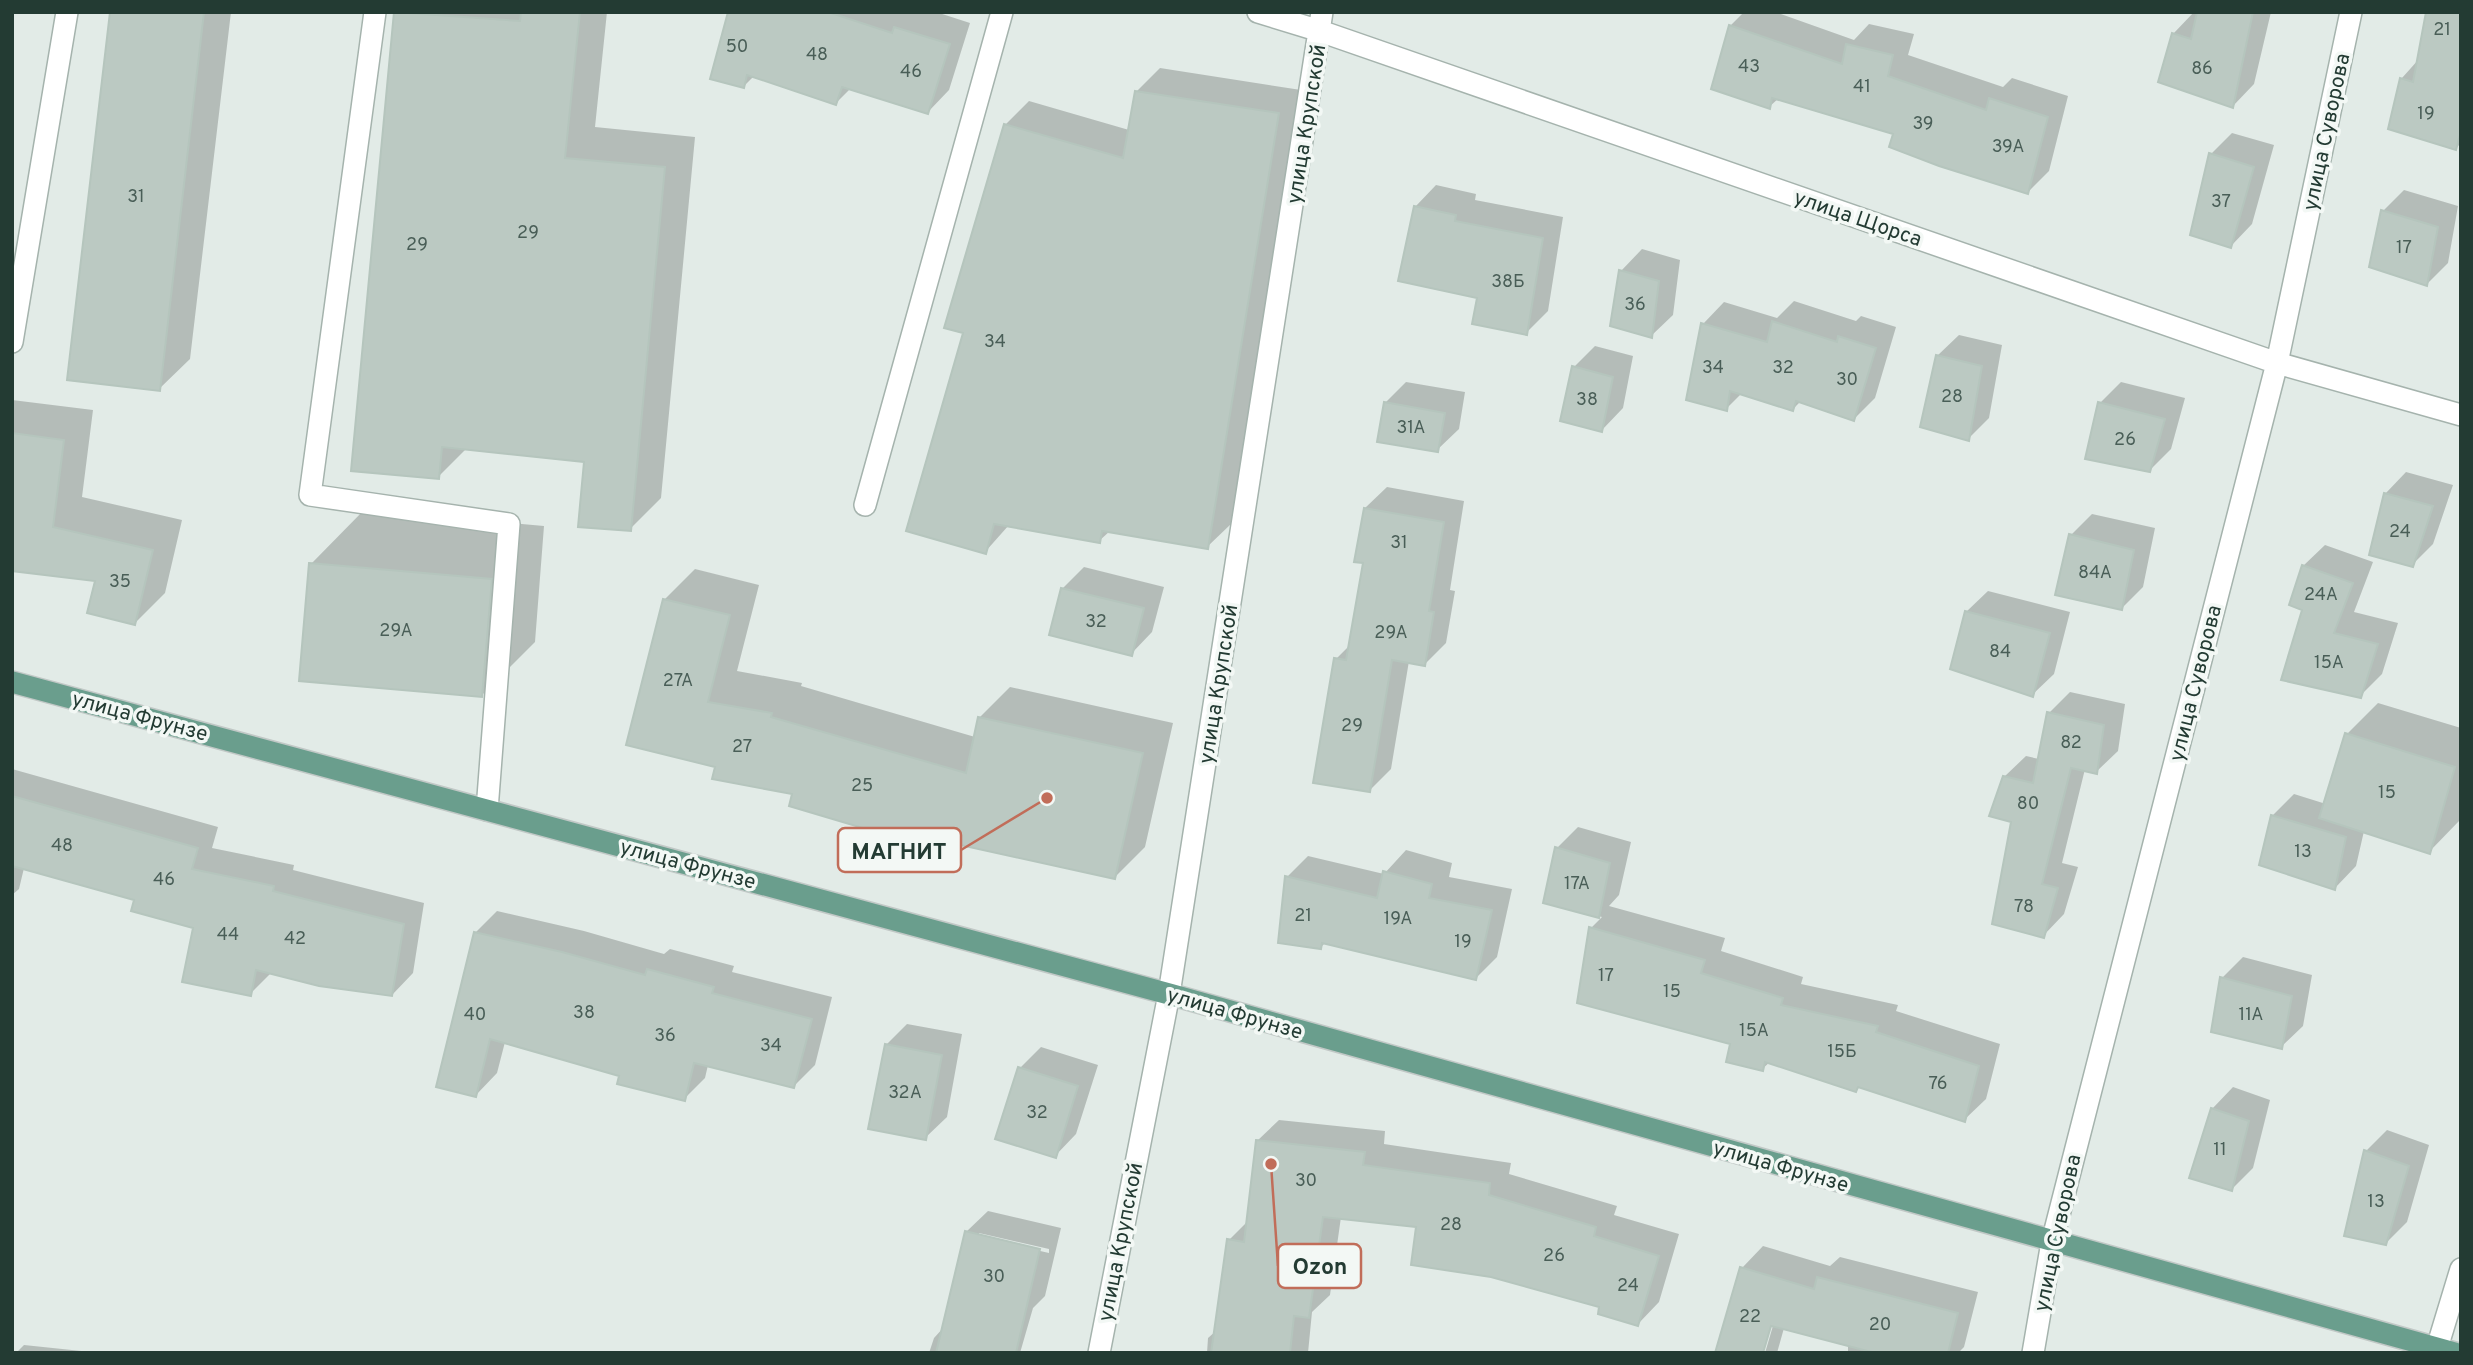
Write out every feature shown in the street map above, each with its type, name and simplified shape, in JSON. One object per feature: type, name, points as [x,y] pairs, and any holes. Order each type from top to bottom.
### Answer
[{"type":"main road","name":"улица Фрунзе","points":[[12,682],[1169,994],[2446,1350]]},
{"type":"street","points":[[12,342],[67,12]]},
{"type":"street","points":[[375,12],[310,495],[509,524],[487,810]]},
{"type":"street","points":[[865,505],[1002,12]]},
{"type":"street","name":"улица Щорса","points":[[1258,12],[1321,22],[2277,363],[2461,415]]},
{"type":"street","name":"улица Суворова","points":[[2033,1353],[2052,1242],[2277,363],[2351,12]]},
{"type":"street","name":"улица Крупской","points":[[1099,1353],[1169,994],[1321,22]]},
{"type":"street","points":[[2446,1350],[2461,1269]]},
{"type":"building","points":[[110,12],[204,12],[160,391],[67,380]]},
{"type":"building","points":[[394,12],[520,21],[521,12],[580,12],[565,158],[665,167],[631,531],[578,527],[584,462],[442,447],[439,479],[351,471]]},
{"type":"building","points":[[728,12],[828,12],[892,33],[894,27],[950,44],[928,114],[842,87],[836,105],[747,75],[744,88],[710,79]]},
{"type":"building","points":[[2197,12],[2253,12],[2233,108],[2158,82],[2172,33],[2191,39]]},
{"type":"building","points":[[2426,12],[2461,12],[2461,131],[2456,150],[2388,129],[2400,78],[2413,82]]},
{"type":"building","points":[[1729,25],[1842,64],[1846,44],[1893,55],[1888,76],[1986,110],[1989,98],[2048,117],[2028,194],[1889,147],[1893,134],[1772,98],[1770,109],[1711,89]]},
{"type":"building","points":[[1135,91],[1279,113],[1208,549],[1102,531],[1100,543],[994,524],[986,554],[906,531],[963,333],[944,328],[1004,124],[1123,158]]},
{"type":"building","points":[[2209,153],[2254,167],[2231,248],[2190,235]]},
{"type":"building","points":[[1414,206],[1456,215],[1455,221],[1543,238],[1527,335],[1472,324],[1477,298],[1398,281]]},
{"type":"building","points":[[2381,210],[2438,227],[2427,286],[2369,267]]},
{"type":"building","points":[[1619,270],[1659,281],[1652,338],[1610,326]]},
{"type":"building","points":[[1772,321],[1837,342],[1838,336],[1876,348],[1854,421],[1796,401],[1793,411],[1730,391],[1727,411],[1686,400],[1701,323],[1767,342]]},
{"type":"building","points":[[1936,355],[1982,366],[1969,441],[1920,427]]},
{"type":"building","points":[[1572,366],[1613,377],[1602,432],[1560,421]]},
{"type":"building","points":[[1384,402],[1445,413],[1438,452],[1377,442]]},
{"type":"building","points":[[2098,402],[2165,419],[2150,472],[2085,459]]},
{"type":"building","points":[[12,433],[64,440],[53,527],[153,550],[135,625],[87,613],[95,581],[12,571]]},
{"type":"building","points":[[2384,493],[2433,506],[2413,567],[2369,555]]},
{"type":"building","points":[[1364,508],[1444,522],[1429,611],[1434,612],[1425,666],[1392,660],[1370,792],[1313,783],[1334,658],[1346,660],[1363,563],[1354,562]]},
{"type":"building","points":[[2069,534],[2134,550],[2122,610],[2055,595]]},
{"type":"building","points":[[309,563],[492,579],[482,697],[299,681]]},
{"type":"building","points":[[2302,565],[2353,583],[2334,633],[2378,644],[2361,698],[2281,680],[2302,610],[2289,605]]},
{"type":"building","points":[[1061,588],[1144,608],[1132,656],[1049,635]]},
{"type":"building","points":[[663,599],[730,615],[708,702],[772,713],[771,717],[966,773],[978,717],[1143,753],[1115,879],[915,835],[913,843],[789,806],[792,794],[712,779],[715,767],[626,745]]},
{"type":"building","points":[[1965,611],[2050,633],[2033,697],[1950,669]]},
{"type":"building","points":[[2047,712],[2104,725],[2097,774],[2071,768],[2042,884],[2058,888],[2044,938],[1992,924],[2011,822],[1989,816],[2003,776],[2033,783]]},
{"type":"building","points":[[2345,733],[2455,767],[2430,854],[2319,818]]},
{"type":"building","points":[[12,796],[198,848],[192,869],[274,886],[273,891],[404,924],[392,996],[319,986],[256,970],[251,996],[182,982],[193,928],[131,911],[134,900],[12,866]]},
{"type":"building","points":[[2271,815],[2346,837],[2335,890],[2259,865]]},
{"type":"building","points":[[1555,847],[1610,863],[1599,918],[1543,903]]},
{"type":"building","points":[[1383,871],[1432,884],[1429,898],[1492,910],[1476,980],[1322,943],[1321,949],[1278,943],[1285,876],[1377,898]]},
{"type":"building","points":[[1589,927],[1705,960],[1701,973],[1783,998],[1781,1005],[1878,1026],[1876,1032],[1979,1066],[1965,1122],[1858,1087],[1856,1092],[1765,1062],[1763,1071],[1726,1062],[1730,1044],[1577,1003]]},
{"type":"building","points":[[474,932],[645,975],[647,969],[714,987],[712,993],[812,1019],[794,1088],[694,1063],[685,1101],[617,1084],[619,1076],[490,1039],[476,1097],[436,1087]]},
{"type":"building","points":[[2220,977],[2292,996],[2282,1049],[2211,1032]]},
{"type":"building","points":[[885,1044],[942,1055],[926,1140],[868,1129]]},
{"type":"building","points":[[1018,1067],[1078,1086],[1056,1158],[995,1139]]},
{"type":"building","points":[[2211,1108],[2249,1121],[2232,1191],[2189,1178]]},
{"type":"building","points":[[1256,1140],[1365,1152],[1363,1165],[1490,1183],[1489,1195],[1596,1227],[1594,1236],[1659,1256],[1638,1326],[1598,1314],[1599,1307],[1491,1277],[1411,1265],[1416,1227],[1323,1217],[1309,1318],[1294,1316],[1290,1353],[1211,1353],[1227,1239],[1244,1242]]},
{"type":"building","points":[[2364,1150],[2409,1166],[2386,1245],[2344,1236]]},
{"type":"building","points":[[965,1231],[1040,1249],[1016,1353],[936,1353]]},
{"type":"building","points":[[1740,1267],[1814,1289],[1817,1277],[1958,1313],[1948,1353],[1875,1353],[1771,1326],[1763,1353],[1715,1353]]},
{"type":"place","name":"МАГНИТ","points":[[1047,798]]},
{"type":"place","name":"Ozon","points":[[1271,1164]]}]
